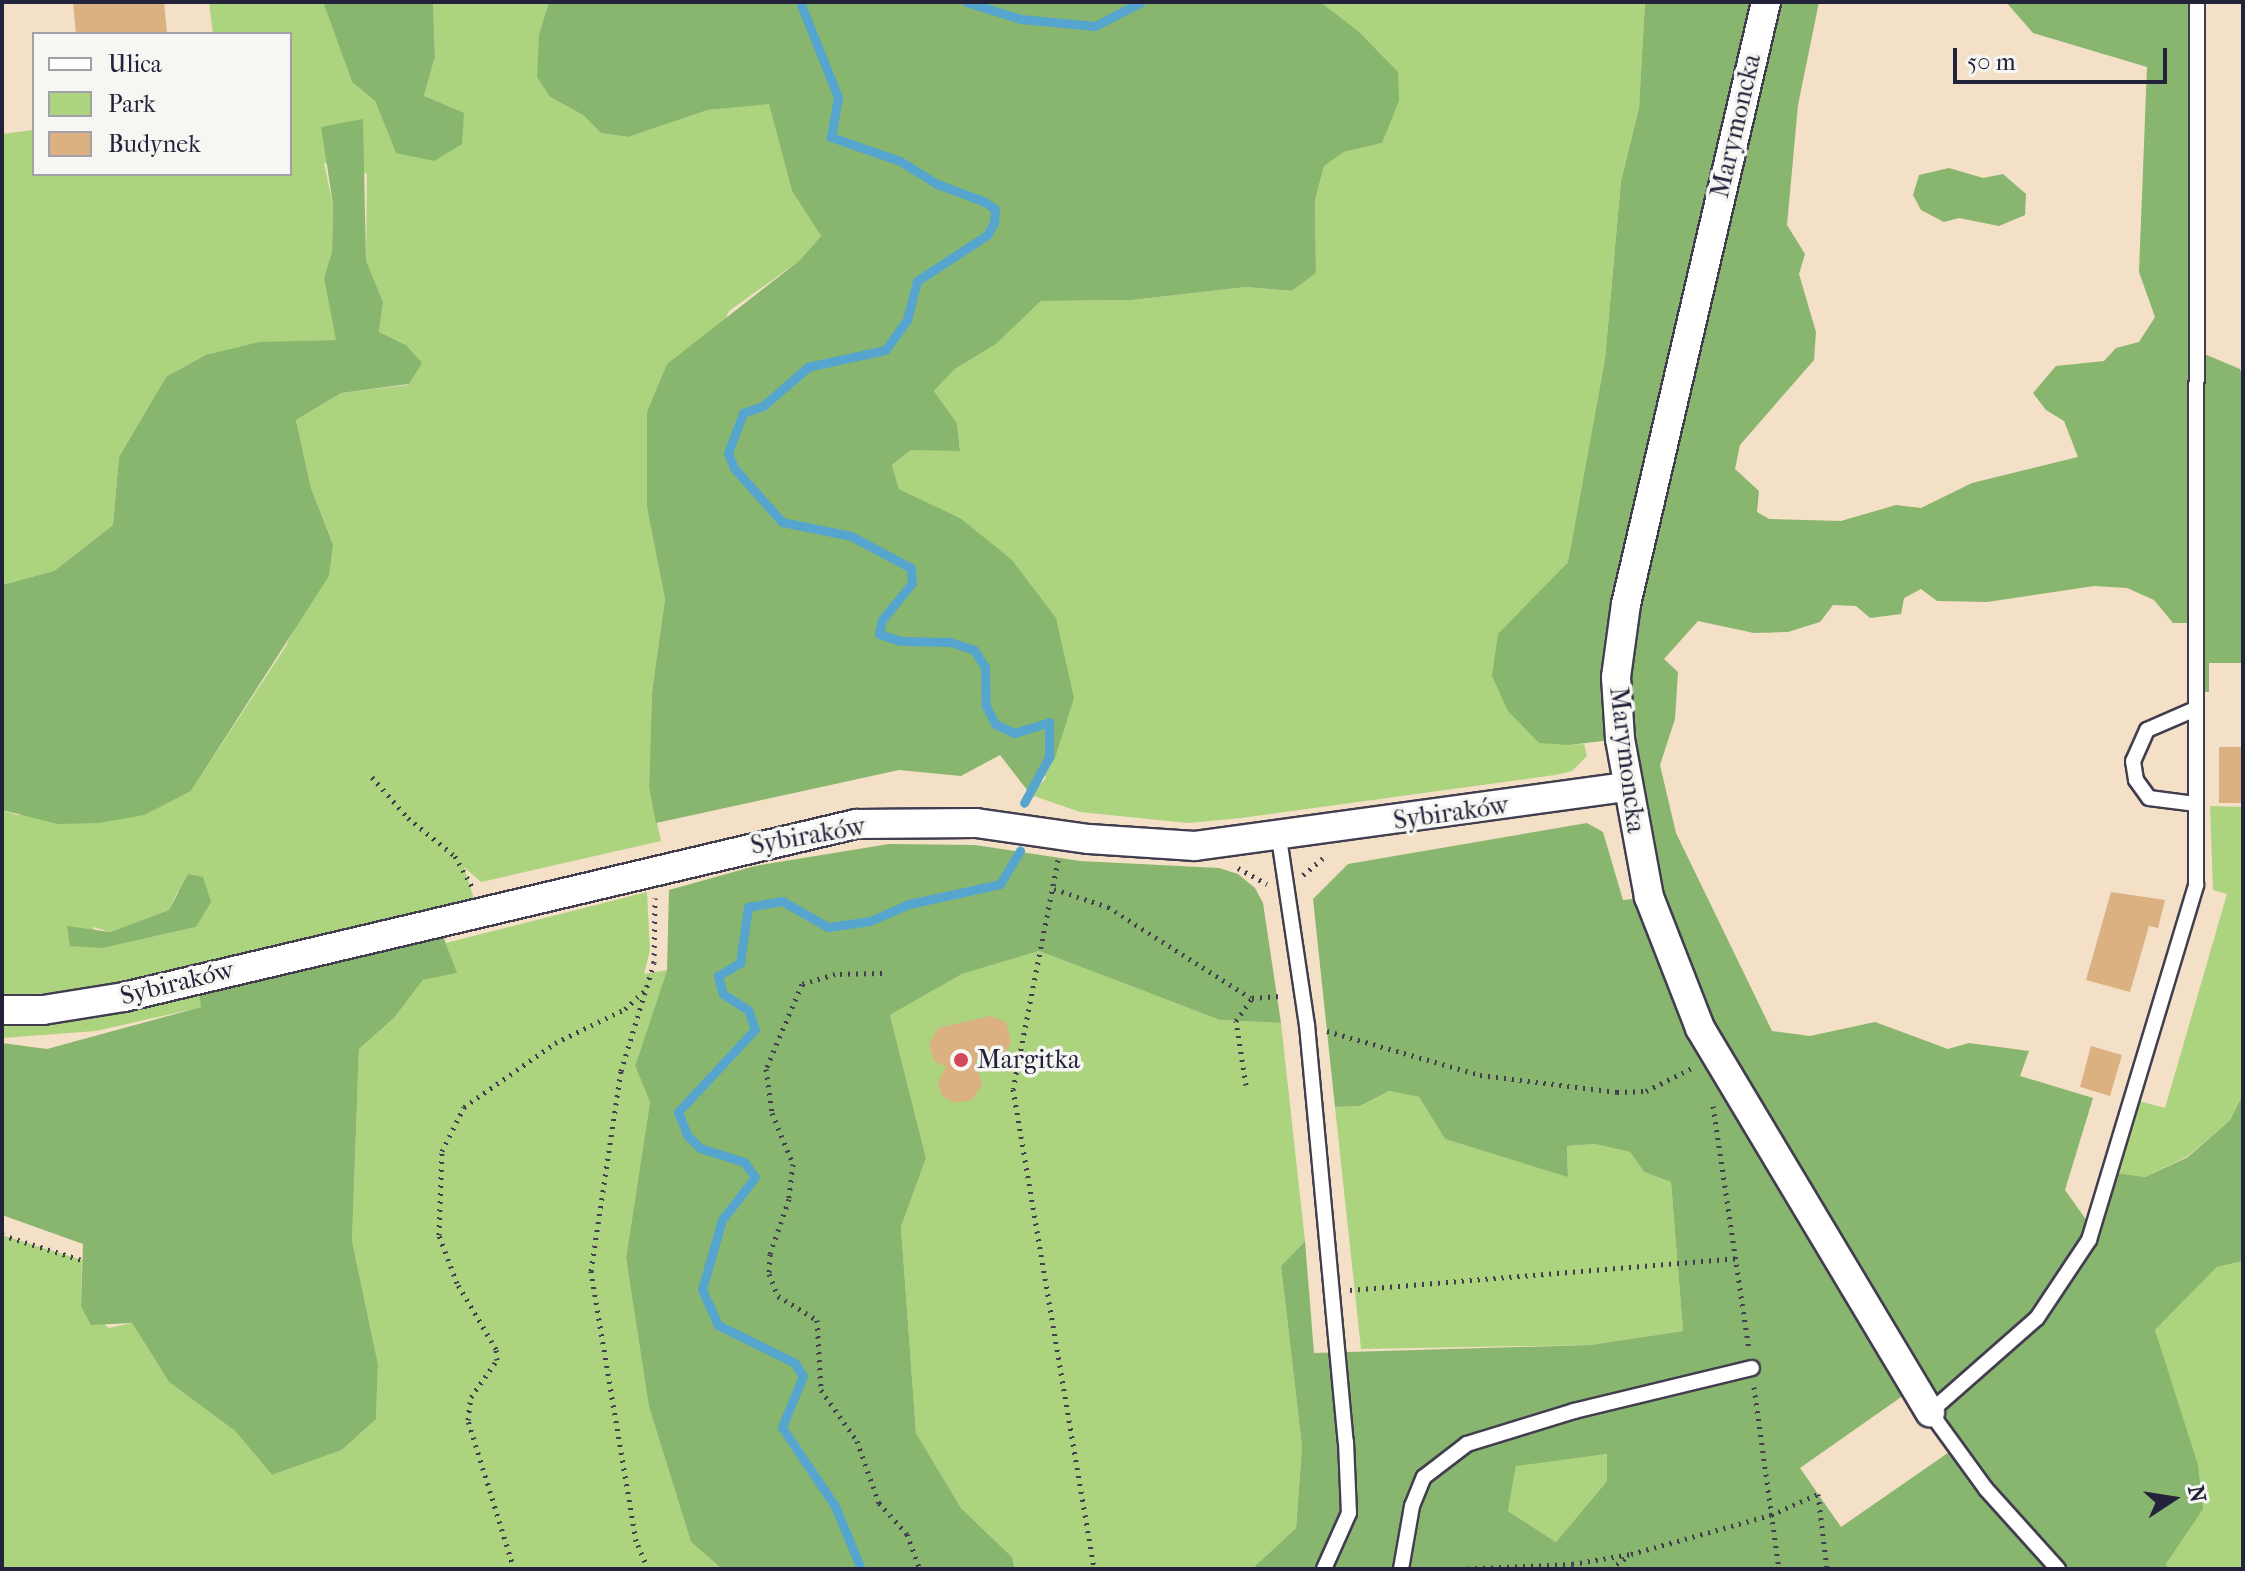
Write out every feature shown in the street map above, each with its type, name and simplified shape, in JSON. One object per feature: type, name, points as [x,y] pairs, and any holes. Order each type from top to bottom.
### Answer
[{"type":"street","name":"Marymoncka","points":[[1766,2],[1620,637],[1617,708],[1627,787],[1649,897],[1714,1058],[1930,1412]]},
{"type":"street","name":"Sybiraków","points":[[2,1010],[43,1010],[124,997],[477,911],[856,824],[976,823],[1169,846],[1279,838],[1627,787]]},
{"type":"lane","points":[[2058,1569],[1986,1489],[1930,1412],[2037,1318],[2089,1240],[2196,885],[2193,710],[2197,2]]},
{"type":"lane","points":[[2193,710],[2147,730],[2133,761],[2136,780],[2149,798],[2195,804]]},
{"type":"lane","points":[[1279,838],[1307,1025],[1349,1513],[1324,1569]]},
{"type":"lane","points":[[1401,1569],[1412,1506],[1424,1477],[1467,1444],[1574,1411],[1752,1368]]},
{"type":"path","points":[[372,777],[462,864],[477,911]]},
{"type":"path","points":[[1059,852],[1054,889],[1028,990],[1013,1089],[1094,1569]]},
{"type":"path","points":[[1226,864],[1265,885],[1285,881]]},
{"type":"path","points":[[648,1569],[636,1541],[591,1271],[621,1071],[656,943],[654,885]]},
{"type":"path","points":[[1054,889],[1108,907],[1252,998],[1283,995]]},
{"type":"path","points":[[882,973],[835,974],[802,984],[766,1069],[772,1113],[793,1164],[789,1199],[770,1254],[769,1274],[778,1296],[817,1320],[821,1390],[857,1441],[879,1503],[907,1534],[920,1569]]},
{"type":"path","points":[[514,1569],[468,1420],[471,1397],[497,1360],[496,1349],[457,1283],[439,1235],[442,1151],[464,1107],[555,1043],[625,1009],[644,991]]},
{"type":"path","points":[[1246,1085],[1236,1021],[1252,998]]},
{"type":"path","points":[[1307,1025],[1480,1075],[1617,1092],[1646,1091],[1714,1058]]},
{"type":"path","points":[[1713,1105],[1779,1569]]},
{"type":"path","points":[[2,1235],[82,1260]]},
{"type":"path","points":[[1369,1289],[1737,1258]]},
{"type":"path","points":[[1459,1569],[1572,1564],[1631,1554],[1771,1515],[1818,1494],[1827,1569]]},
{"type":"path","points":[[1610,1569],[1631,1554]]},
{"type":"green space","points":[[209,2],[323,2],[352,82],[375,101],[396,153],[424,96],[435,57],[433,2],[549,2],[539,34],[550,97],[583,115],[601,133],[628,137],[708,110],[769,103],[792,191],[821,236],[799,261],[729,311],[647,508],[665,599],[652,692],[649,787],[661,841],[481,882],[464,867],[474,899],[101,988],[2,997],[2,810],[17,815],[191,791],[286,646],[333,543],[311,488],[296,420],[341,393],[408,385],[406,345],[379,332],[383,302],[366,260],[367,174],[324,163],[333,204],[332,251],[324,278],[337,340],[303,341],[166,377],[119,457],[113,525],[54,571],[2,585],[2,134],[32,130],[32,176],[292,176],[292,32],[213,32]],"holes":[[[178,891],[196,927],[103,948],[93,927],[110,932],[169,910]]]},
{"type":"green space","points":[[323,2],[433,2],[435,57],[424,96],[464,113],[462,144],[434,161],[396,153],[375,101],[352,82]]},
{"type":"green space","points":[[549,2],[1320,2],[1358,31],[1398,72],[1399,101],[1382,143],[1344,152],[1324,166],[1315,200],[1316,273],[1292,291],[1246,287],[1132,300],[1041,301],[996,344],[955,369],[934,391],[957,423],[960,451],[911,450],[892,465],[899,489],[960,518],[1012,560],[1056,618],[1074,698],[1055,758],[1031,795],[1000,755],[961,776],[899,770],[656,823],[649,787],[652,692],[665,599],[647,508],[647,412],[667,364],[799,261],[821,236],[792,191],[769,104],[708,110],[628,137],[601,133],[583,115],[550,97],[537,77],[539,34]]},
{"type":"green space","points":[[1320,2],[1645,2],[1639,108],[1621,181],[1605,359],[1568,562],[1499,634],[1569,745],[1584,744],[1587,756],[1572,771],[1555,775],[1241,818],[1188,823],[1080,812],[1031,795],[1046,778],[960,518],[899,489],[892,465],[911,450],[960,450],[957,423],[934,391],[955,369],[996,344],[1041,301],[1132,300],[1246,287],[1292,291],[1316,273],[1315,200],[1324,166],[1344,152],[1382,143]]},
{"type":"green space","points":[[1645,2],[1819,2],[1798,105],[1787,225],[1805,254],[1799,274],[1816,332],[1814,360],[1740,445],[1735,469],[1759,491],[1757,512],[1769,519],[1841,521],[1896,505],[1921,508],[1972,483],[2078,457],[2064,421],[2046,410],[2033,393],[2056,366],[2104,361],[2116,348],[2139,342],[2155,317],[2139,272],[2147,67],[2033,33],[2006,2],[2197,2],[2195,350],[2240,369],[2243,378],[2243,663],[2209,663],[2209,692],[2193,692],[2193,623],[2173,623],[2154,600],[2127,588],[2094,586],[1987,602],[1937,601],[1921,589],[1904,598],[1901,614],[1870,618],[1856,606],[1833,605],[1820,622],[1788,632],[1754,633],[1698,621],[1664,659],[1678,672],[1675,719],[1660,765],[1676,833],[1772,1031],[1810,1036],[1875,1022],[1948,1049],[1969,1043],[2029,1051],[2020,1076],[2093,1098],[2065,1190],[2092,1228],[2109,1172],[2145,1177],[2188,1157],[2230,1120],[2243,1094],[2243,1261],[2217,1267],[2155,1330],[2198,1465],[2203,1509],[2166,1564],[2168,1569],[1252,1569],[1296,1528],[1302,1447],[1281,1266],[1305,1241],[1314,1353],[1590,1345],[1683,1331],[1671,1182],[1644,1172],[1630,1152],[1595,1144],[1567,1146],[1568,1177],[1445,1139],[1419,1097],[1389,1091],[1360,1106],[1335,1107],[1313,899],[1348,864],[1587,823],[1603,832],[1623,900],[1649,897],[1620,739],[1569,745],[1539,743],[1508,711],[1492,676],[1498,634],[1568,562],[1605,359],[1621,181],[1639,108]],"holes":[[[1914,1388],[1955,1448],[1841,1527],[1800,1468]],[[1607,1454],[1607,1481],[1556,1542],[1508,1511],[1516,1466]]]},
{"type":"green space","points":[[363,119],[366,260],[383,302],[379,332],[406,345],[422,363],[409,384],[341,393],[296,420],[311,488],[333,544],[329,576],[191,791],[144,815],[99,823],[58,824],[2,810],[2,585],[54,571],[113,525],[119,457],[166,377],[206,355],[259,342],[336,340],[324,278],[332,251],[333,204],[321,127]]},
{"type":"green space","points":[[1949,168],[1983,178],[2003,174],[2026,194],[2025,215],[1999,226],[1959,218],[1944,222],[1921,210],[1913,195],[1919,175]]},
{"type":"green space","points":[[2210,806],[2243,807],[2243,1094],[2230,1120],[2188,1156],[2145,1177],[2109,1172],[2131,1099],[2165,1108],[2227,894],[2213,890]]},
{"type":"green space","points":[[889,844],[975,845],[1080,861],[1219,868],[1238,874],[1255,888],[1263,903],[1281,1023],[1220,1020],[1039,951],[962,974],[890,1015],[926,1158],[901,1227],[916,1433],[961,1508],[1012,1557],[1015,1569],[722,1569],[691,1542],[649,1407],[626,1258],[650,1102],[635,1066],[667,970],[669,890],[755,866]]},
{"type":"green space","points":[[188,874],[203,877],[211,902],[196,927],[103,948],[70,946],[67,926],[110,932],[169,910]]},
{"type":"green space","points":[[647,892],[650,950],[644,974],[667,970],[635,1066],[650,1102],[626,1258],[649,1407],[691,1542],[722,1569],[2,1569],[2,1235],[82,1260],[81,1306],[109,1328],[132,1323],[169,1382],[235,1431],[272,1475],[342,1450],[376,1419],[378,1364],[352,1241],[359,1049],[394,1018],[423,980],[456,973],[446,943]]},
{"type":"green space","points":[[442,933],[457,973],[423,980],[394,1018],[359,1049],[352,1241],[378,1364],[376,1419],[342,1450],[272,1475],[235,1431],[169,1382],[132,1323],[91,1325],[81,1306],[83,1244],[2,1215],[2,1043],[47,1049],[201,1007],[199,993]]},
{"type":"green space","points":[[1039,951],[1220,1020],[1281,1023],[1305,1241],[1281,1266],[1302,1447],[1296,1528],[1252,1569],[1015,1569],[1012,1557],[961,1508],[916,1433],[901,1227],[926,1158],[890,1015],[962,974]]},
{"type":"green space","points":[[199,993],[202,1007],[96,1031],[2,1038],[2,1023],[56,1022]]},
{"type":"green space","points":[[1389,1091],[1419,1097],[1445,1139],[1568,1176],[1567,1146],[1595,1144],[1630,1152],[1644,1172],[1671,1182],[1683,1331],[1590,1345],[1361,1349],[1335,1107],[1360,1106]]},
{"type":"green space","points":[[2243,1261],[2243,1569],[2168,1569],[2166,1564],[2202,1509],[2155,1330],[2217,1267]]},
{"type":"green space","points":[[1608,1454],[1607,1481],[1556,1542],[1508,1511],[1516,1465]]},
{"type":"building","points":[[73,2],[164,2],[167,32],[76,32]]},
{"type":"building","points":[[2219,747],[2243,747],[2243,803],[2219,803]]},
{"type":"building","points":[[2111,892],[2165,900],[2158,928],[2149,926],[2130,992],[2086,980]]},
{"type":"building","name":"Margitka","points":[[990,1016],[1006,1022],[1011,1043],[1002,1057],[975,1060],[982,1084],[972,1100],[955,1103],[942,1096],[938,1082],[946,1067],[934,1061],[929,1044],[938,1028]]},
{"type":"building","points":[[2091,1046],[2122,1055],[2110,1096],[2080,1087]]},
{"type":"waterway","points":[[800,2],[838,97],[831,137],[900,161],[937,184],[983,201],[995,209],[994,223],[987,235],[917,281],[907,320],[885,350],[808,367],[763,406],[743,413],[728,453],[734,468],[782,522],[851,536],[911,568],[912,583],[882,620],[879,634],[901,641],[950,642],[974,650],[985,667],[986,706],[995,724],[1014,733],[1049,722],[1049,757],[1024,803]]},
{"type":"waterway","points":[[966,2],[1021,19],[1095,26],[1141,2]]},
{"type":"waterway","points":[[861,1569],[835,1506],[782,1427],[803,1376],[795,1363],[718,1325],[702,1289],[722,1220],[755,1177],[744,1162],[700,1148],[687,1135],[678,1112],[755,1029],[748,1010],[723,994],[718,976],[740,963],[748,907],[782,901],[828,927],[870,921],[909,904],[1000,884],[1020,851]]},
{"type":"place","name":"Margitka","points":[[961,1060]]}]
